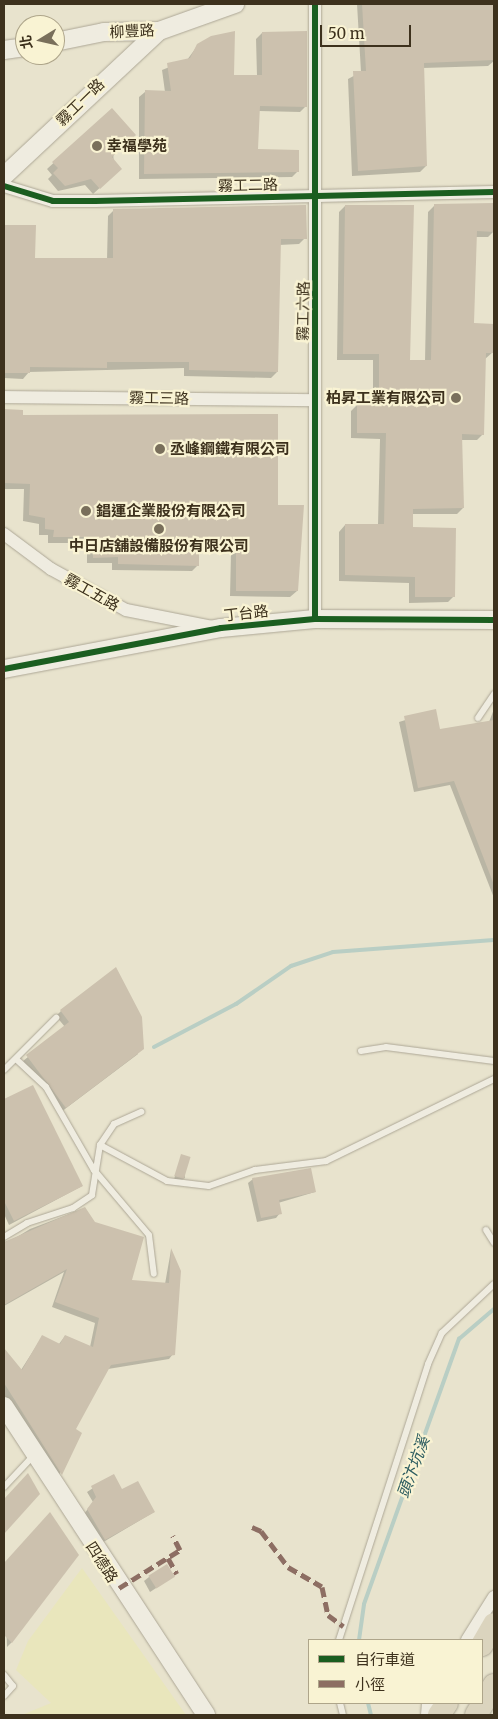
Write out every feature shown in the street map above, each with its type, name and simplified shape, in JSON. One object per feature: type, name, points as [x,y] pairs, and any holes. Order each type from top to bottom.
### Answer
[{"type":"highway","points":[[483,1643],[494,1624]]},
{"type":"highway","points":[[483,1703],[494,1685]]},
{"type":"highway","points":[[439,1715],[446,1704]]},
{"type":"highway","points":[[476,1715],[483,1704]]},
{"type":"street","name":"柳豐路","points":[[65,40],[104,32],[159,31],[235,4]]},
{"type":"street","name":"霧工六路","points":[[315,4],[317,196],[314,400],[315,619]]},
{"type":"street","name":"霧工一路","points":[[4,176],[159,31]]},
{"type":"street","name":"霧工二路","points":[[4,186],[53,201],[494,192]]},
{"type":"street","name":"霧工三路","points":[[4,397],[314,400]]},
{"type":"street","name":"霧工五路","points":[[4,534],[51,569],[126,610],[221,628]]},
{"type":"street","name":"丁台路","points":[[4,669],[221,628],[315,619],[494,620]]},
{"type":"street","name":"四德路","points":[[4,1406],[34,1455],[206,1715]]},
{"type":"street","points":[[468,1639],[494,1597]]},
{"type":"lane","points":[[478,718],[494,694]]},
{"type":"lane","points":[[4,1070],[56,1018]]},
{"type":"lane","points":[[361,1051],[386,1047],[494,1062]]},
{"type":"lane","points":[[16,1059],[46,1087],[94,1170],[149,1235],[154,1274]]},
{"type":"lane","points":[[100,1145],[167,1181],[209,1186],[255,1170],[326,1161],[494,1079]]},
{"type":"lane","points":[[4,1237],[26,1223],[73,1208],[92,1194],[94,1170],[100,1145],[114,1124],[141,1112]]},
{"type":"lane","points":[[486,1230],[494,1243]]},
{"type":"lane","points":[[339,1639],[428,1364],[442,1332],[494,1284]]},
{"type":"lane","points":[[4,1487],[34,1455]]},
{"type":"lane","points":[[4,1675],[13,1686],[4,1696]]},
{"type":"shaded area","points":[[82,1568],[186,1715],[22,1715],[51,1703],[16,1670],[28,1641]]},
{"type":"building","points":[[362,4],[493,4],[494,60],[424,63],[427,166],[358,171],[353,71],[366,71]]},
{"type":"building","points":[[235,31],[234,75],[262,75],[262,32],[307,31],[307,107],[260,106],[258,149],[299,150],[299,172],[144,174],[145,90],[171,91],[167,63],[190,58],[197,44],[211,36]]},
{"type":"building","name":"幸福學苑","points":[[112,108],[136,135],[112,157],[122,169],[100,189],[91,179],[65,186],[53,173],[58,168],[52,162]]},
{"type":"building","points":[[494,203],[494,232],[477,231],[474,323],[494,324],[494,353],[486,353],[484,435],[462,434],[464,508],[413,509],[413,527],[456,528],[455,597],[415,597],[415,577],[345,575],[345,524],[384,524],[386,433],[357,433],[357,404],[379,404],[379,354],[343,354],[345,205],[414,205],[410,360],[431,360],[434,204]]},
{"type":"building","points":[[306,205],[307,239],[281,239],[278,372],[189,370],[189,362],[107,362],[107,368],[30,367],[30,373],[4,373],[4,225],[36,225],[35,258],[113,258],[113,209]]},
{"type":"building","points":[[4,409],[23,410],[23,415],[278,414],[278,505],[304,505],[298,591],[236,591],[236,547],[199,547],[199,566],[118,564],[118,557],[93,558],[92,537],[53,537],[54,530],[45,529],[45,518],[29,515],[30,484],[4,483]]},
{"type":"building","points":[[436,709],[440,729],[494,720],[494,885],[454,781],[418,788],[404,716]]},
{"type":"building","points":[[116,967],[142,1017],[144,1049],[66,1108],[26,1055],[69,1022],[60,1010]]},
{"type":"building","points":[[33,1085],[83,1186],[14,1221],[4,1201],[4,1099]]},
{"type":"building","points":[[181,1154],[191,1157],[184,1179],[174,1176]]},
{"type":"building","points":[[311,1168],[316,1192],[279,1200],[282,1214],[261,1218],[252,1178]]},
{"type":"building","points":[[85,1207],[95,1222],[144,1237],[132,1280],[169,1283],[171,1248],[181,1271],[175,1355],[111,1365],[76,1429],[82,1433],[62,1475],[4,1383],[4,1348],[22,1370],[42,1335],[60,1344],[65,1335],[93,1347],[99,1318],[55,1302],[67,1269],[4,1305],[4,1242]]},
{"type":"building","points":[[28,1473],[40,1494],[4,1534],[4,1499]]},
{"type":"building","points":[[114,1474],[122,1489],[138,1481],[155,1512],[105,1540],[87,1509],[96,1497],[91,1486]]},
{"type":"building","points":[[50,1512],[79,1555],[12,1643],[4,1635],[4,1563]]},
{"type":"building","points":[[167,1564],[175,1577],[156,1588],[148,1576]]},
{"type":"waterway","points":[[154,1047],[236,1004],[291,966],[333,952],[494,940]]},
{"type":"waterway","name":"頭汴坑溪","points":[[359,1639],[364,1604],[459,1339],[494,1309]]},
{"type":"waterway","name":"頭汴坑溪","points":[[368,1704],[371,1715]]},
{"type":"marked path","points":[[252,1527],[261,1531],[288,1567],[322,1587],[328,1615],[343,1626]]},
{"type":"marked path","points":[[119,1588],[180,1550],[173,1536]]},
{"type":"marked path","points":[[168,1558],[177,1574]]},
{"type":"cycle path","points":[[315,4],[315,619]]},
{"type":"cycle path","points":[[4,186],[53,201],[494,192]]},
{"type":"cycle path","points":[[4,669],[221,628],[315,619],[494,620]]},
{"type":"place","name":"幸福學苑","points":[[97,146]]},
{"type":"place","name":"柏昇工業有限公司","points":[[456,398]]},
{"type":"place","name":"丞峰鋼鐵有限公司","points":[[160,449]]},
{"type":"place","name":"錩運企業股份有限公司","points":[[86,511]]},
{"type":"place","name":"中日店舖設備股份有限公司","points":[[159,529]]}]
